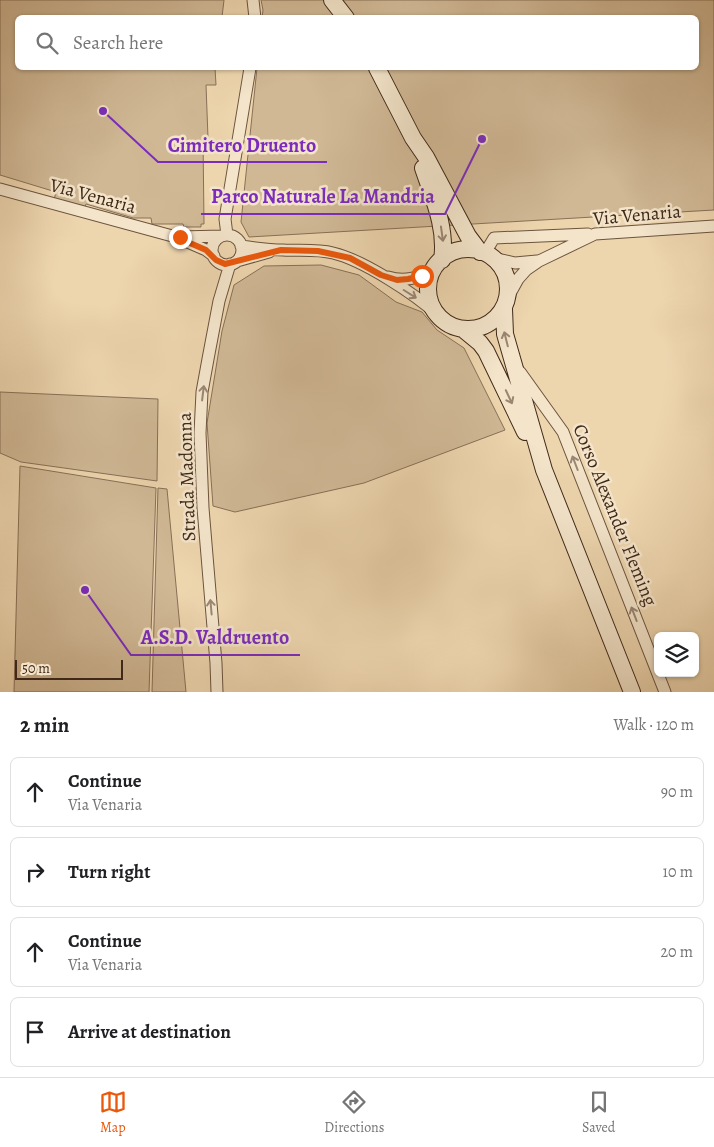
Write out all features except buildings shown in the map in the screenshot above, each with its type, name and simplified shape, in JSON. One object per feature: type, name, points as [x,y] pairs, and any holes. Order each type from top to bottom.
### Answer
[{"type":"street","points":[[254,0],[255,15]]},
{"type":"street","points":[[332,0],[344,15]]},
{"type":"street","points":[[224,236],[225,219],[250,70]]},
{"type":"street","points":[[241,246],[318,251],[350,258],[425,303],[448,324],[463,329],[473,329],[486,325],[496,318],[506,303],[508,284],[505,273],[468,236],[377,70]]},
{"type":"street","points":[[413,138],[440,220],[444,240],[437,266],[429,282],[429,294],[432,305],[438,315]]},
{"type":"street","name":"Via Venaria","points":[[0,189],[176,237],[206,250],[214,256]]},
{"type":"street","name":"Via Venaria","points":[[506,303],[518,279],[526,270],[538,261],[595,234],[714,226]]},
{"type":"street","points":[[486,254],[494,238],[595,234]]},
{"type":"street","points":[[233,262],[241,255],[241,246],[236,238],[224,236],[217,238],[212,247],[214,256],[220,263],[233,262],[281,250]]},
{"type":"street","name":"Via Venaria","points":[[176,237],[224,236]]},
{"type":"street","points":[[381,275],[397,280],[408,279],[437,266],[448,255],[459,251],[472,250],[486,254]]},
{"type":"street","name":"Via Venaria","points":[[486,254],[515,263],[538,261]]},
{"type":"street","name":"Strada Madonna","points":[[217,692],[203,508],[200,433],[202,392],[219,301],[233,262]]},
{"type":"street","name":"Corso Alexander Fleming","points":[[506,303],[505,334],[544,470],[632,692]]},
{"type":"street","name":"Corso Alexander Fleming","points":[[463,329],[480,344],[493,363],[534,453],[544,470]]},
{"type":"street","name":"Corso Alexander Fleming","points":[[513,362],[563,432],[665,692]]},
{"type":"shaded area","points":[[0,0],[224,0],[222,15],[15,15],[15,70],[215,70],[216,85],[206,85],[208,138],[203,139],[204,224],[201,224],[201,227],[184,227],[183,224],[152,224],[151,218],[133,218],[86,204],[84,209],[54,200],[56,192],[0,175]]},
{"type":"shaded area","points":[[261,0],[714,0],[714,210],[249,237],[241,222],[257,70],[699,70],[699,15],[262,15]]},
{"type":"shaded area","points":[[321,265],[359,275],[396,302],[422,312],[437,330],[464,348],[505,430],[364,483],[235,512],[213,506],[207,423],[222,331],[234,285],[264,266]]},
{"type":"shaded area","points":[[0,392],[158,399],[157,481],[21,462],[0,453]]},
{"type":"shaded area","points":[[20,466],[156,488],[149,692],[14,692]]},
{"type":"shaded area","points":[[158,488],[167,489],[186,692],[152,692]]},
{"type":"place","name":"Cimitero Druento","points":[[103,111]]},
{"type":"place","name":"Parco Naturale La Mandria","points":[[482,139]]},
{"type":"place","name":"A.S.D. Valdruento","points":[[85,590]]},
{"type":"route","points":[[180,237],[176,237],[210,252],[216,260],[225,264],[281,250],[318,251],[350,258],[381,275],[397,280],[422,276]]}]
